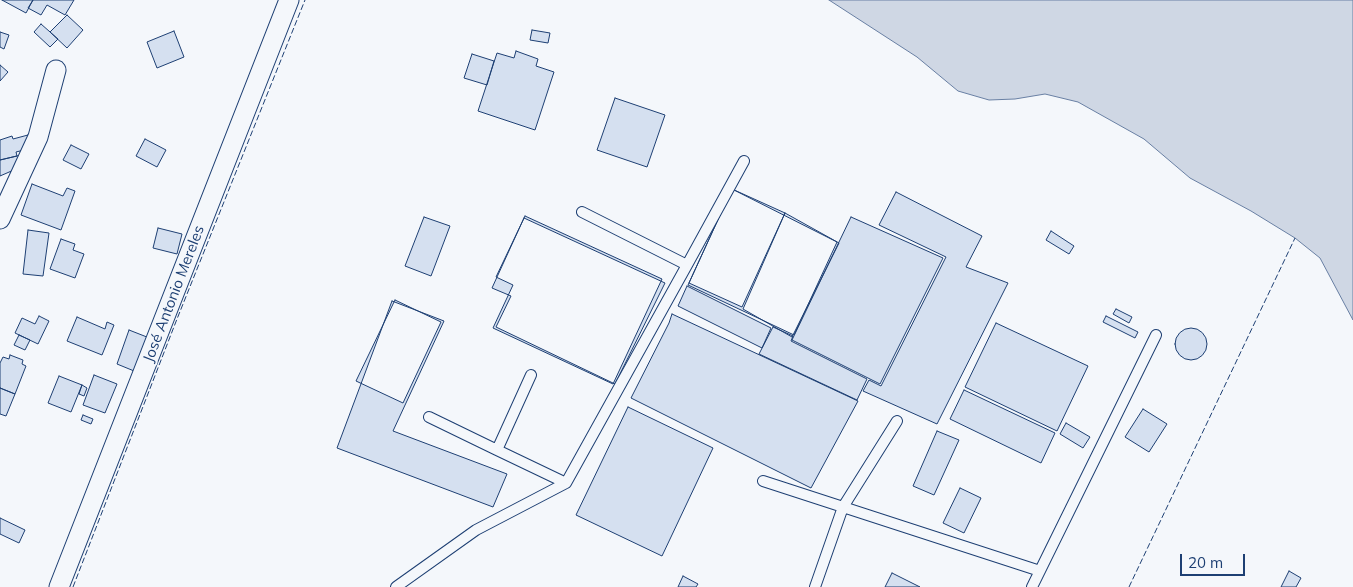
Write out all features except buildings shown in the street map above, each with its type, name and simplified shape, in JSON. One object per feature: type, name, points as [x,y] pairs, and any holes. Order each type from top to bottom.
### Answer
[{"type":"street","name":"José Antonio Mereles","points":[[59,587],[289,0]]},
{"type":"street","points":[[0,219],[38,137],[56,70]]},
{"type":"lane","points":[[396,587],[476,530],[566,483],[744,161]]},
{"type":"lane","points":[[582,212],[687,265]]},
{"type":"lane","points":[[1032,587],[1156,335]]},
{"type":"lane","points":[[498,450],[531,375]]},
{"type":"lane","points":[[429,417],[566,483]]},
{"type":"lane","points":[[815,587],[844,507],[898,421]]},
{"type":"lane","points":[[763,481],[1040,571]]},
{"type":"shaded area","points":[[829,0],[1353,0],[1353,320],[1320,258],[1295,238],[1251,211],[1190,178],[1144,139],[1078,102],[1045,94],[1015,99],[989,100],[958,91],[917,57]]},
{"type":"fence","points":[[73,587],[177,319],[305,0]]},
{"type":"fence","points":[[1129,587],[1295,238]]}]
